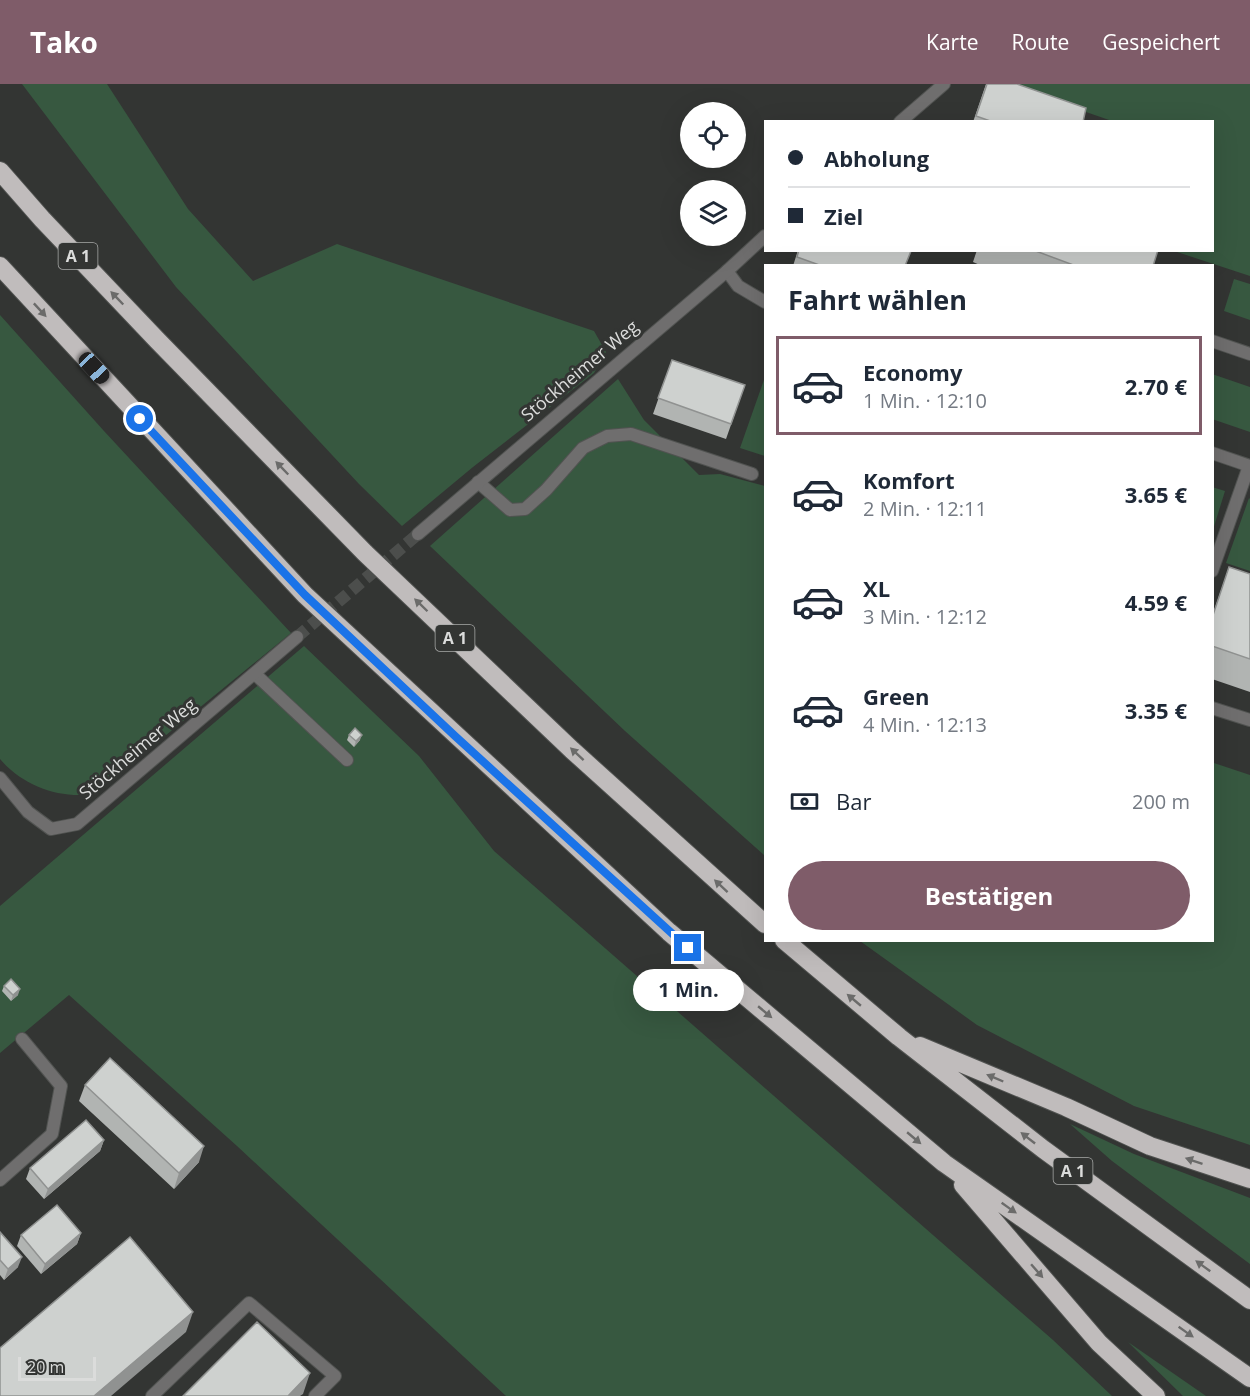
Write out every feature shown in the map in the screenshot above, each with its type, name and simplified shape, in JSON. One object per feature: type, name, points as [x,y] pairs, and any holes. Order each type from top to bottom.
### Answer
[{"type":"highway","name":"A 1","points":[[0,171],[42,219],[141,323],[365,553],[572,750],[764,923]]},
{"type":"highway","points":[[0,266],[305,595],[669,932],[944,1163],[1250,1377]]},
{"type":"highway","name":"A 1","points":[[786,942],[899,1037],[1043,1149],[1250,1300]]},
{"type":"highway","points":[[899,1037],[1066,1107],[1150,1146],[1250,1179]]},
{"type":"highway","points":[[944,1163],[1099,1343],[1156,1396]]},
{"type":"street","points":[[902,120],[944,84]]},
{"type":"street","name":"Stöckheimer Weg","points":[[418,534],[764,237]]},
{"type":"street","points":[[727,271],[738,285],[764,301]]},
{"type":"street","points":[[1214,342],[1250,354]]},
{"type":"street","points":[[478,482],[510,510],[525,509],[546,490],[582,448],[607,436],[631,434],[752,474]]},
{"type":"street","points":[[1214,454],[1249,466],[1214,565]]},
{"type":"street","name":"Stöckheimer Weg","points":[[0,778],[28,812],[51,829],[77,824],[297,637]]},
{"type":"street","points":[[255,674],[346,760]]},
{"type":"street","points":[[1214,709],[1250,720]]},
{"type":"street","points":[[0,1180],[52,1134],[61,1086],[22,1039]]},
{"type":"street","points":[[152,1396],[249,1303],[335,1376],[315,1396]]},
{"type":"green space","points":[[22,84],[107,84],[188,209],[253,281],[337,244],[594,331],[606,352],[594,373],[473,467],[402,526],[359,484],[176,287]]},
{"type":"green space","points":[[1005,84],[1250,84],[1250,276],[1177,252],[1214,252],[1214,120],[1109,120]]},
{"type":"green space","points":[[1234,279],[1250,284],[1250,320],[1224,311]]},
{"type":"green space","points":[[0,315],[291,633],[94,794],[68,794],[42,788],[19,777],[0,759]]},
{"type":"green space","points":[[1214,375],[1250,387],[1250,432],[1214,420]]},
{"type":"green space","points":[[618,379],[644,420],[699,475],[720,474],[764,486],[764,855],[625,731],[430,546]]},
{"type":"green space","points":[[764,380],[764,456],[740,448]]},
{"type":"green space","points":[[1214,488],[1225,491],[1214,527]]},
{"type":"green space","points":[[1250,499],[1250,571],[1226,563]]},
{"type":"green space","points":[[304,646],[419,756],[494,851],[1053,1340],[1112,1396],[506,1396],[237,1146],[69,995],[0,1053],[0,906]]},
{"type":"green space","points":[[1214,763],[1250,775],[1250,1145],[1134,1106],[977,1025],[861,942],[1214,942]]},
{"type":"green space","points":[[1070,1124],[1134,1154],[1250,1198],[1250,1264],[1112,1161]]},
{"type":"green space","points":[[1128,1342],[1206,1396],[1183,1396]]},
{"type":"building","points":[[987,84],[1017,84],[1086,108],[1083,120],[987,120],[976,116]]},
{"type":"building","points":[[798,252],[911,252],[906,264],[816,264],[797,257]]},
{"type":"building","points":[[1038,252],[1157,252],[1154,264],[1071,264]]},
{"type":"building","points":[[672,360],[745,385],[731,424],[658,398]]},
{"type":"building","points":[[1229,567],[1250,574],[1250,659],[1214,647],[1214,612]]},
{"type":"building","points":[[355,728],[362,735],[356,741],[349,735]]},
{"type":"building","points":[[11,979],[20,989],[13,995],[4,986]]},
{"type":"building","points":[[110,1058],[204,1146],[179,1173],[85,1085]]},
{"type":"building","points":[[86,1120],[104,1140],[48,1189],[30,1168]]},
{"type":"building","points":[[57,1205],[81,1233],[45,1264],[21,1235]]},
{"type":"building","points":[[0,1232],[22,1257],[8,1269],[0,1260]]},
{"type":"building","points":[[130,1237],[193,1312],[94,1396],[0,1396],[0,1348]]},
{"type":"building","points":[[257,1322],[310,1373],[288,1396],[183,1396]]},
{"type":"tunnel","points":[[297,637],[418,534]]},
{"type":"route","points":[[140,419],[305,595],[455,736],[688,948]]}]
